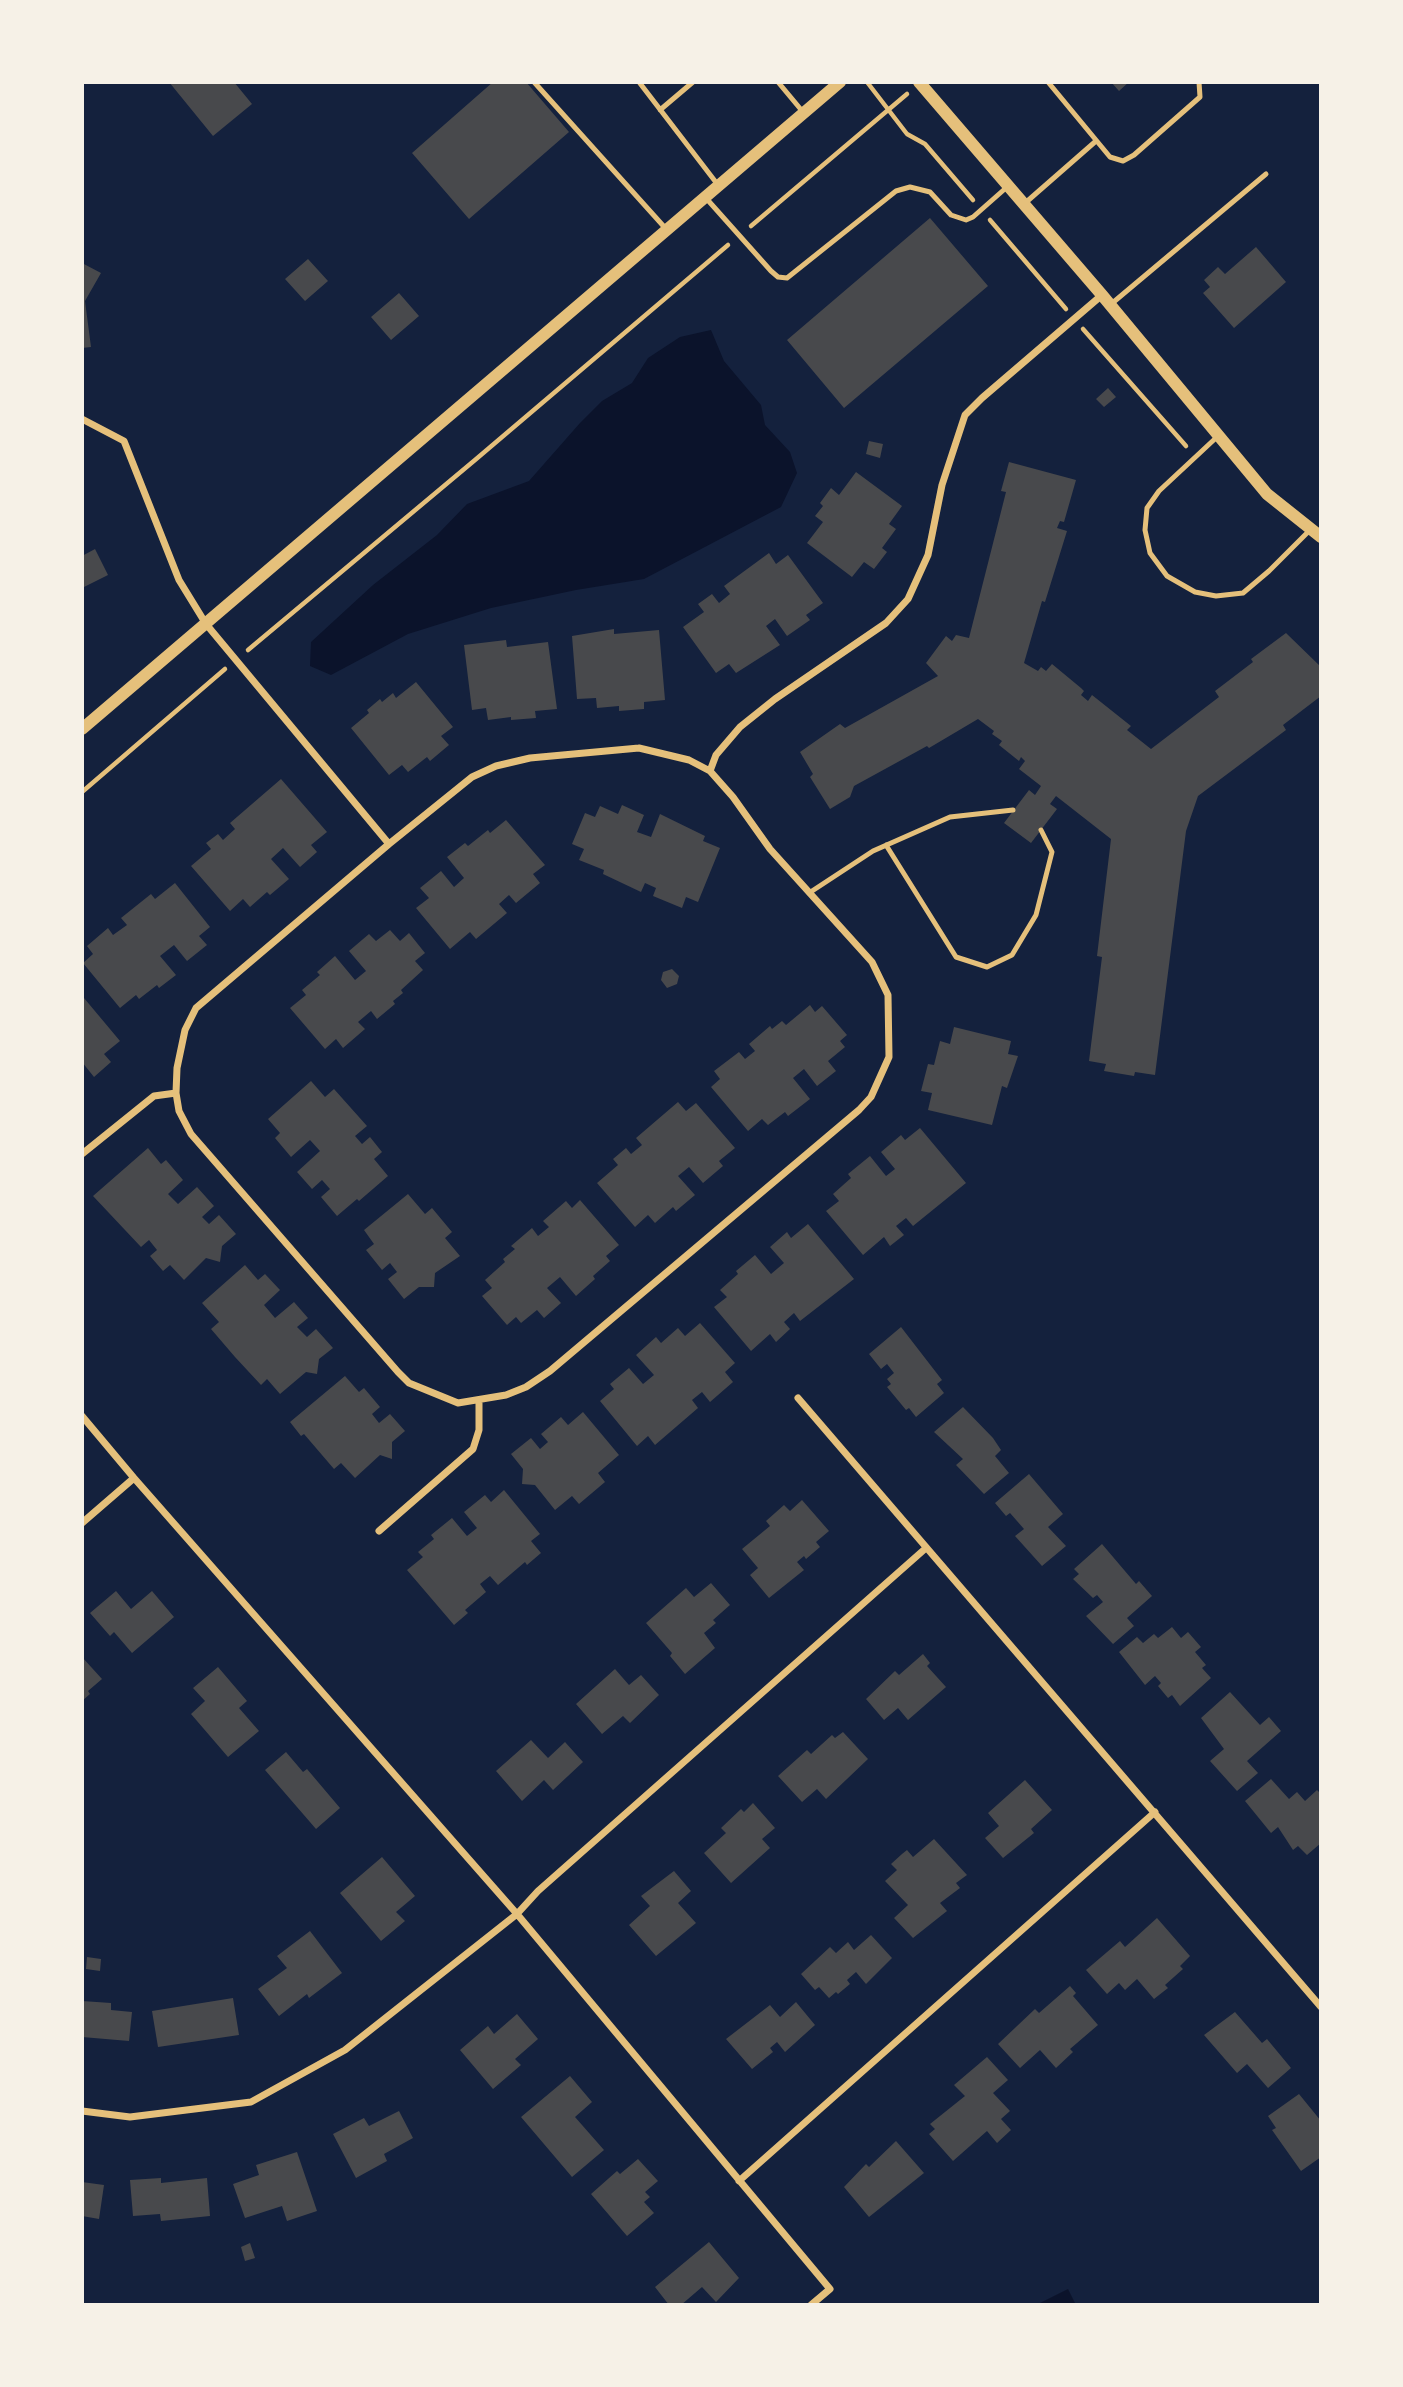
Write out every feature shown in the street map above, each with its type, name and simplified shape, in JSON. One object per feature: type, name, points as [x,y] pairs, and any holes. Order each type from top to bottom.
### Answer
[{"type":"street","points":[[82,729],[839,82]]},
{"type":"street","points":[[919,82],[1106,300],[1267,494],[1316,533]]},
{"type":"street","points":[[710,771],[716,755],[740,726],[887,623],[908,599],[928,555],[942,485],[965,415],[1074,319],[1106,300]]},
{"type":"street","points":[[82,419],[124,441],[179,580],[206,624],[388,844]]},
{"type":"street","points":[[639,748],[689,760],[710,771],[733,797],[770,849],[872,962],[888,995],[888,1057],[871,1097],[859,1110],[550,1371],[526,1387],[506,1395],[480,1400],[458,1403],[409,1382],[398,1372],[191,1134],[179,1111],[176,1093],[177,1068],[185,1030],[196,1008],[388,844],[472,776],[496,766],[530,758],[639,748]]},
{"type":"street","points":[[82,1154],[154,1096],[176,1093]]},
{"type":"street","points":[[798,1398],[1321,2007]]},
{"type":"street","points":[[379,1531],[473,1449],[479,1430],[480,1400]]},
{"type":"street","points":[[82,1416],[517,1914],[830,2288],[811,2305]]},
{"type":"street","points":[[82,1523],[134,1478]]},
{"type":"street","points":[[82,2111],[130,2117],[251,2102],[345,2050],[517,1914],[538,1891],[926,1548]]},
{"type":"street","points":[[739,2180],[1155,1812]]},
{"type":"lane","points":[[534,82],[667,230]]},
{"type":"lane","points":[[639,82],[719,186]]},
{"type":"lane","points":[[660,110],[693,82]]},
{"type":"lane","points":[[778,82],[803,113]]},
{"type":"lane","points":[[1048,82],[1111,157],[1124,162],[1200,97],[1199,82]]},
{"type":"lane","points":[[1024,204],[1096,141]]},
{"type":"lane","points":[[1106,300],[1266,174]]},
{"type":"lane","points":[[705,197],[779,278],[787,278],[896,191],[910,187],[930,192],[951,215],[966,220],[973,217],[1008,185]]},
{"type":"lane","points":[[1219,436],[1159,491],[1147,508],[1145,530],[1150,553],[1167,576],[1195,592],[1216,596],[1243,593],[1316,533]]},
{"type":"lane","points":[[809,893],[873,851],[950,817],[1013,810]]},
{"type":"lane","points":[[886,845],[956,957],[987,967],[1012,955],[1036,915],[1052,852],[1041,830]]},
{"type":"path","points":[[867,82],[907,134],[925,144],[1196,457]]},
{"type":"path","points":[[82,792],[888,110]]},
{"type":"water","points":[[711,330],[724,361],[761,405],[765,425],[790,452],[797,473],[781,507],[644,579],[491,608],[408,634],[331,675],[310,666],[311,642],[373,585],[437,535],[467,504],[529,481],[602,401],[632,383],[648,358],[680,337]]},
{"type":"water","points":[[1068,2289],[1076,2305],[1036,2305]]},
{"type":"building","points":[[169,82],[234,82],[252,104],[213,136]]},
{"type":"building","points":[[493,82],[526,82],[569,132],[469,219],[412,153]]},
{"type":"building","points":[[1111,82],[1129,82],[1119,91]]},
{"type":"building","points":[[930,218],[988,286],[844,408],[787,340]]},
{"type":"building","points":[[1256,247],[1286,282],[1234,328],[1203,293],[1210,287],[1204,280],[1218,267],[1225,274]]},
{"type":"building","points":[[308,259],[328,281],[305,301],[285,279]]},
{"type":"building","points":[[82,263],[101,273],[85,301],[91,347],[82,348]]},
{"type":"building","points":[[399,293],[419,316],[391,340],[371,317]]},
{"type":"building","points":[[1108,388],[1116,397],[1104,407],[1096,399]]},
{"type":"building","points":[[869,441],[883,444],[880,458],[866,454]]},
{"type":"building","points":[[1009,462],[1076,480],[1064,522],[1060,521],[1057,528],[1067,531],[1024,663],[1038,671],[1041,667],[1046,671],[1052,664],[1084,691],[1081,695],[1088,701],[1092,695],[1131,726],[1127,730],[1151,749],[1219,697],[1215,691],[1286,633],[1321,667],[1321,696],[1283,725],[1286,730],[1198,796],[1186,831],[1155,1075],[1135,1072],[1134,1076],[1104,1071],[1106,1064],[1089,1061],[1102,957],[1097,956],[1111,839],[1056,796],[1050,804],[1057,809],[1031,843],[1004,823],[1029,790],[1035,795],[1041,786],[1019,769],[1025,761],[1021,757],[1019,761],[999,745],[1002,741],[992,734],[994,731],[978,719],[929,748],[927,746],[854,786],[850,797],[830,809],[810,777],[813,774],[800,752],[840,724],[845,728],[938,676],[926,663],[946,636],[952,641],[956,635],[969,638],[1006,492],[1001,491]]},
{"type":"building","points":[[856,472],[902,506],[889,524],[896,529],[882,548],[887,552],[874,569],[864,562],[852,577],[807,543],[823,522],[815,516],[823,506],[820,503],[831,488],[839,495]]},
{"type":"building","points":[[95,549],[108,575],[82,588],[82,556]]},
{"type":"building","points":[[769,553],[776,564],[788,555],[823,603],[806,615],[810,620],[787,636],[775,619],[766,626],[780,645],[736,673],[729,664],[716,673],[683,627],[704,612],[698,604],[712,594],[719,603],[730,594],[724,586]]},
{"type":"building","points":[[614,629],[614,634],[659,630],[665,700],[644,702],[644,709],[619,711],[619,706],[597,708],[596,698],[577,699],[572,636]]},
{"type":"building","points":[[506,640],[507,647],[548,642],[557,709],[535,711],[536,718],[511,720],[511,717],[488,720],[486,708],[472,710],[464,645]]},
{"type":"building","points":[[416,682],[453,727],[441,736],[449,745],[430,761],[427,757],[408,772],[402,765],[389,775],[351,728],[369,713],[367,710],[380,699],[382,702],[393,693],[396,698]]},
{"type":"building","points":[[281,779],[327,832],[311,845],[317,852],[300,867],[283,848],[271,859],[289,879],[270,895],[267,892],[250,907],[243,899],[230,911],[191,866],[211,849],[206,843],[218,834],[223,840],[235,829],[230,823]]},
{"type":"building","points":[[622,805],[644,815],[637,832],[651,837],[660,814],[705,836],[703,841],[720,848],[698,902],[686,897],[682,908],[653,896],[656,888],[645,883],[641,892],[603,874],[604,870],[579,860],[584,849],[572,844],[585,813],[595,817],[600,806],[618,814]]},
{"type":"building","points":[[506,820],[545,865],[533,874],[540,883],[516,903],[509,895],[499,904],[507,913],[476,939],[470,932],[450,949],[416,908],[429,898],[420,888],[441,871],[454,887],[464,878],[447,857],[465,843],[468,846],[488,830],[490,833]]},
{"type":"building","points":[[175,883],[210,927],[199,936],[207,945],[187,961],[174,945],[160,956],[176,975],[139,999],[136,995],[120,1008],[83,963],[93,954],[87,946],[108,928],[113,935],[127,925],[121,918],[151,894],[155,899]]},
{"type":"building","points":[[390,930],[400,941],[409,933],[425,953],[415,961],[423,970],[401,990],[403,993],[393,1001],[395,1004],[377,1019],[371,1011],[358,1022],[365,1029],[343,1048],[336,1039],[325,1049],[290,1008],[306,995],[302,990],[320,975],[317,972],[335,956],[355,980],[366,971],[349,951],[369,934],[376,941]]},
{"type":"building","points":[[672,969],[679,976],[677,984],[667,988],[661,980],[663,972]]},
{"type":"building","points":[[84,998],[120,1041],[104,1054],[111,1062],[94,1077],[82,1062]]},
{"type":"building","points":[[810,1005],[815,1012],[822,1006],[847,1035],[840,1041],[845,1047],[828,1061],[836,1071],[817,1086],[804,1069],[793,1078],[810,1099],[788,1116],[785,1112],[768,1125],[762,1119],[748,1131],[711,1087],[720,1079],[714,1071],[739,1052],[745,1059],[755,1051],[749,1044],[770,1026],[772,1029],[782,1021],[786,1025]]},
{"type":"building","points":[[954,1027],[1011,1041],[1008,1054],[1018,1056],[1007,1088],[1002,1086],[992,1125],[928,1110],[932,1093],[921,1091],[928,1064],[934,1065],[940,1041],[950,1044]]},
{"type":"building","points":[[311,1081],[325,1097],[334,1089],[367,1126],[355,1136],[362,1144],[370,1137],[382,1152],[374,1159],[388,1176],[337,1216],[321,1197],[330,1189],[322,1180],[312,1189],[297,1172],[320,1151],[310,1140],[291,1157],[275,1138],[280,1133],[268,1119]]},
{"type":"building","points":[[678,1102],[686,1111],[696,1103],[735,1148],[719,1161],[723,1166],[703,1183],[689,1167],[678,1176],[695,1195],[676,1211],[673,1207],[655,1223],[648,1215],[635,1227],[597,1183],[618,1165],[613,1159],[626,1148],[631,1154],[642,1145],[636,1138]]},
{"type":"building","points":[[920,1128],[966,1183],[913,1226],[906,1218],[896,1226],[904,1235],[890,1246],[884,1237],[863,1255],[826,1211],[839,1201],[833,1194],[851,1178],[848,1174],[870,1156],[886,1176],[895,1169],[881,1152],[901,1135],[905,1140]]},
{"type":"building","points":[[148,1148],[161,1164],[166,1160],[183,1180],[168,1194],[178,1204],[197,1187],[214,1206],[202,1217],[209,1224],[219,1215],[236,1234],[222,1246],[220,1262],[206,1258],[184,1280],[170,1265],[163,1271],[150,1256],[157,1250],[149,1240],[141,1247],[93,1196]]},
{"type":"building","points":[[408,1194],[425,1214],[432,1208],[452,1232],[445,1238],[460,1256],[435,1273],[434,1287],[419,1287],[404,1299],[388,1279],[397,1272],[390,1263],[382,1270],[366,1250],[374,1244],[364,1230]]},
{"type":"building","points":[[580,1200],[619,1245],[606,1256],[610,1261],[576,1296],[560,1277],[547,1288],[561,1303],[544,1318],[537,1310],[521,1323],[516,1317],[507,1325],[482,1296],[492,1288],[485,1280],[515,1249],[511,1246],[532,1228],[538,1236],[549,1227],[543,1221],[566,1201],[572,1208]]},
{"type":"building","points":[[808,1224],[854,1279],[800,1321],[794,1313],[784,1322],[790,1329],[776,1342],[770,1334],[751,1351],[714,1307],[727,1297],[720,1290],[738,1274],[736,1271],[755,1255],[771,1274],[784,1263],[770,1247],[787,1232],[791,1238]]},
{"type":"building","points":[[245,1265],[258,1280],[265,1274],[280,1290],[264,1305],[275,1318],[294,1302],[308,1318],[297,1327],[307,1337],[316,1329],[333,1348],[319,1359],[317,1374],[306,1372],[280,1394],[267,1379],[261,1385],[211,1329],[219,1322],[202,1303]]},
{"type":"building","points":[[700,1323],[735,1363],[725,1372],[733,1382],[710,1402],[702,1392],[692,1400],[698,1408],[655,1445],[648,1436],[637,1446],[600,1401],[614,1389],[610,1384],[629,1368],[643,1384],[654,1375],[636,1355],[656,1337],[661,1343],[678,1328],[685,1336]]},
{"type":"building","points":[[901,1327],[942,1380],[937,1384],[944,1393],[916,1417],[909,1408],[906,1410],[887,1387],[891,1384],[887,1379],[894,1373],[887,1364],[881,1369],[869,1354]]},
{"type":"building","points":[[345,1376],[359,1392],[364,1388],[380,1407],[372,1414],[379,1423],[390,1414],[405,1431],[392,1442],[392,1459],[380,1455],[355,1478],[341,1463],[334,1469],[290,1422]]},
{"type":"building","points":[[963,1407],[993,1438],[1001,1450],[995,1456],[1009,1473],[984,1494],[956,1465],[963,1459],[934,1432]]},
{"type":"building","points":[[583,1412],[619,1455],[598,1473],[605,1482],[579,1504],[572,1496],[555,1510],[535,1485],[522,1484],[523,1469],[511,1454],[531,1438],[540,1449],[548,1442],[541,1434],[561,1417],[568,1425]]},
{"type":"building","points":[[1029,1474],[1063,1514],[1048,1527],[1066,1546],[1042,1566],[1015,1536],[1024,1529],[1010,1513],[1006,1516],[995,1503]]},
{"type":"building","points":[[504,1490],[540,1534],[531,1541],[541,1553],[527,1565],[525,1562],[498,1585],[490,1576],[480,1584],[486,1592],[465,1610],[468,1613],[454,1625],[407,1570],[423,1557],[418,1552],[434,1539],[431,1535],[452,1518],[467,1536],[477,1528],[464,1512],[485,1495],[491,1502]]},
{"type":"building","points":[[802,1500],[829,1531],[816,1542],[820,1547],[806,1559],[804,1556],[797,1562],[804,1570],[769,1598],[750,1575],[758,1568],[742,1549],[770,1526],[766,1521],[784,1505],[790,1511]]},
{"type":"building","points":[[1102,1544],[1136,1584],[1139,1581],[1152,1596],[1127,1618],[1134,1626],[1113,1644],[1086,1616],[1103,1602],[1097,1595],[1093,1598],[1073,1579],[1079,1574],[1074,1569]]},
{"type":"building","points":[[711,1583],[730,1605],[713,1620],[716,1623],[704,1633],[715,1648],[685,1674],[670,1656],[672,1653],[646,1623],[686,1588],[694,1597]]},
{"type":"building","points":[[116,1591],[131,1609],[152,1591],[174,1617],[132,1653],[114,1632],[110,1636],[90,1613]]},
{"type":"building","points":[[1172,1627],[1181,1638],[1188,1632],[1201,1647],[1195,1652],[1206,1665],[1202,1668],[1211,1678],[1180,1706],[1172,1695],[1168,1698],[1158,1686],[1161,1683],[1155,1676],[1145,1685],[1119,1652],[1137,1637],[1143,1643],[1154,1634],[1158,1638]]},
{"type":"building","points":[[923,1654],[930,1663],[927,1666],[946,1687],[908,1720],[898,1708],[884,1720],[866,1699],[895,1671],[899,1675]]},
{"type":"building","points":[[82,1657],[102,1679],[88,1691],[90,1694],[82,1701]]},
{"type":"building","points":[[218,1667],[247,1701],[239,1708],[259,1731],[228,1757],[191,1714],[205,1701],[193,1688]]},
{"type":"building","points":[[615,1669],[629,1685],[641,1675],[659,1695],[630,1723],[623,1716],[602,1734],[576,1704]]},
{"type":"building","points":[[1230,1692],[1260,1725],[1269,1717],[1281,1731],[1247,1761],[1258,1773],[1237,1791],[1210,1761],[1224,1749],[1201,1718]]},
{"type":"building","points":[[843,1732],[868,1759],[826,1799],[817,1789],[802,1802],[778,1776],[807,1750],[811,1754],[832,1735],[835,1738]]},
{"type":"building","points":[[531,1740],[548,1758],[565,1742],[583,1762],[553,1790],[544,1780],[522,1801],[496,1771]]},
{"type":"building","points":[[286,1752],[303,1772],[307,1769],[340,1808],[316,1829],[265,1770]]},
{"type":"building","points":[[1271,1779],[1289,1799],[1297,1792],[1305,1801],[1317,1790],[1321,1794],[1321,1843],[1307,1855],[1298,1846],[1293,1850],[1278,1827],[1271,1833],[1245,1801]]},
{"type":"building","points":[[1025,1780],[1052,1810],[1031,1829],[1034,1833],[1003,1858],[985,1838],[999,1826],[988,1813]]},
{"type":"building","points":[[753,1803],[775,1828],[762,1839],[770,1848],[731,1883],[704,1853],[726,1833],[721,1828],[741,1809],[744,1812]]},
{"type":"building","points":[[934,1839],[967,1875],[956,1883],[960,1888],[940,1903],[947,1911],[913,1938],[894,1918],[908,1905],[885,1881],[897,1870],[891,1864],[902,1854],[907,1850],[913,1857]]},
{"type":"building","points":[[382,1857],[415,1896],[396,1912],[405,1921],[381,1941],[340,1893]]},
{"type":"building","points":[[674,1871],[691,1891],[678,1903],[696,1923],[656,1956],[629,1925],[650,1906],[641,1896]]},
{"type":"building","points":[[1157,1918],[1190,1956],[1180,1966],[1183,1969],[1165,1985],[1168,1988],[1154,1999],[1137,1979],[1125,1990],[1119,1983],[1107,1994],[1086,1970],[1120,1941],[1125,1947]]},
{"type":"building","points":[[310,1931],[342,1973],[309,1998],[307,1994],[279,2016],[258,1989],[287,1968],[277,1956]]},
{"type":"building","points":[[871,1935],[892,1958],[866,1984],[856,1972],[847,1980],[850,1984],[829,1998],[819,1987],[815,1990],[801,1974],[830,1947],[836,1953],[848,1942],[854,1950]]},
{"type":"building","points":[[87,1957],[101,1959],[100,1971],[86,1969]]},
{"type":"building","points":[[1070,1986],[1076,1993],[1073,1996],[1098,2025],[1070,2049],[1073,2052],[1056,2068],[1040,2050],[1020,2068],[998,2044],[1035,2009],[1039,2013]]},
{"type":"building","points":[[233,1998],[239,2035],[158,2047],[152,2011]]},
{"type":"building","points":[[82,2001],[111,2003],[111,2010],[132,2012],[129,2041],[82,2037]]},
{"type":"building","points":[[796,2002],[815,2025],[785,2052],[777,2042],[770,2048],[773,2052],[752,2069],[726,2039],[770,2005],[780,2017]]},
{"type":"building","points":[[1235,2012],[1262,2043],[1267,2039],[1291,2068],[1268,2088],[1247,2064],[1237,2073],[1204,2035]]},
{"type":"building","points":[[517,2014],[538,2039],[515,2059],[521,2065],[493,2089],[460,2050],[488,2026],[494,2034]]},
{"type":"building","points":[[987,2057],[1008,2080],[993,2093],[1010,2111],[1001,2119],[1011,2130],[997,2143],[987,2131],[953,2161],[929,2134],[935,2129],[930,2124],[965,2096],[954,2085]]},
{"type":"building","points":[[570,2076],[592,2102],[575,2117],[604,2150],[572,2177],[521,2117]]},
{"type":"building","points":[[1299,2094],[1321,2121],[1321,2157],[1301,2171],[1272,2130],[1276,2128],[1268,2116]]},
{"type":"building","points":[[399,2111],[413,2138],[384,2154],[387,2161],[356,2178],[333,2134],[364,2118],[369,2126]]},
{"type":"building","points":[[896,2141],[924,2173],[869,2217],[844,2187],[866,2164],[869,2167]]},
{"type":"building","points":[[297,2152],[317,2211],[287,2221],[282,2206],[245,2218],[233,2184],[259,2175],[256,2165]]},
{"type":"building","points":[[638,2159],[658,2181],[645,2192],[650,2197],[644,2202],[654,2213],[627,2236],[591,2194],[617,2171],[620,2174]]},
{"type":"building","points":[[161,2178],[161,2183],[207,2178],[210,2216],[161,2221],[160,2214],[133,2216],[130,2180]]},
{"type":"building","points":[[82,2182],[104,2185],[99,2219],[82,2216]]},
{"type":"building","points":[[709,2242],[739,2278],[716,2302],[702,2287],[681,2305],[669,2305],[655,2287]]},
{"type":"building","points":[[250,2243],[255,2258],[245,2261],[241,2247]]}]
